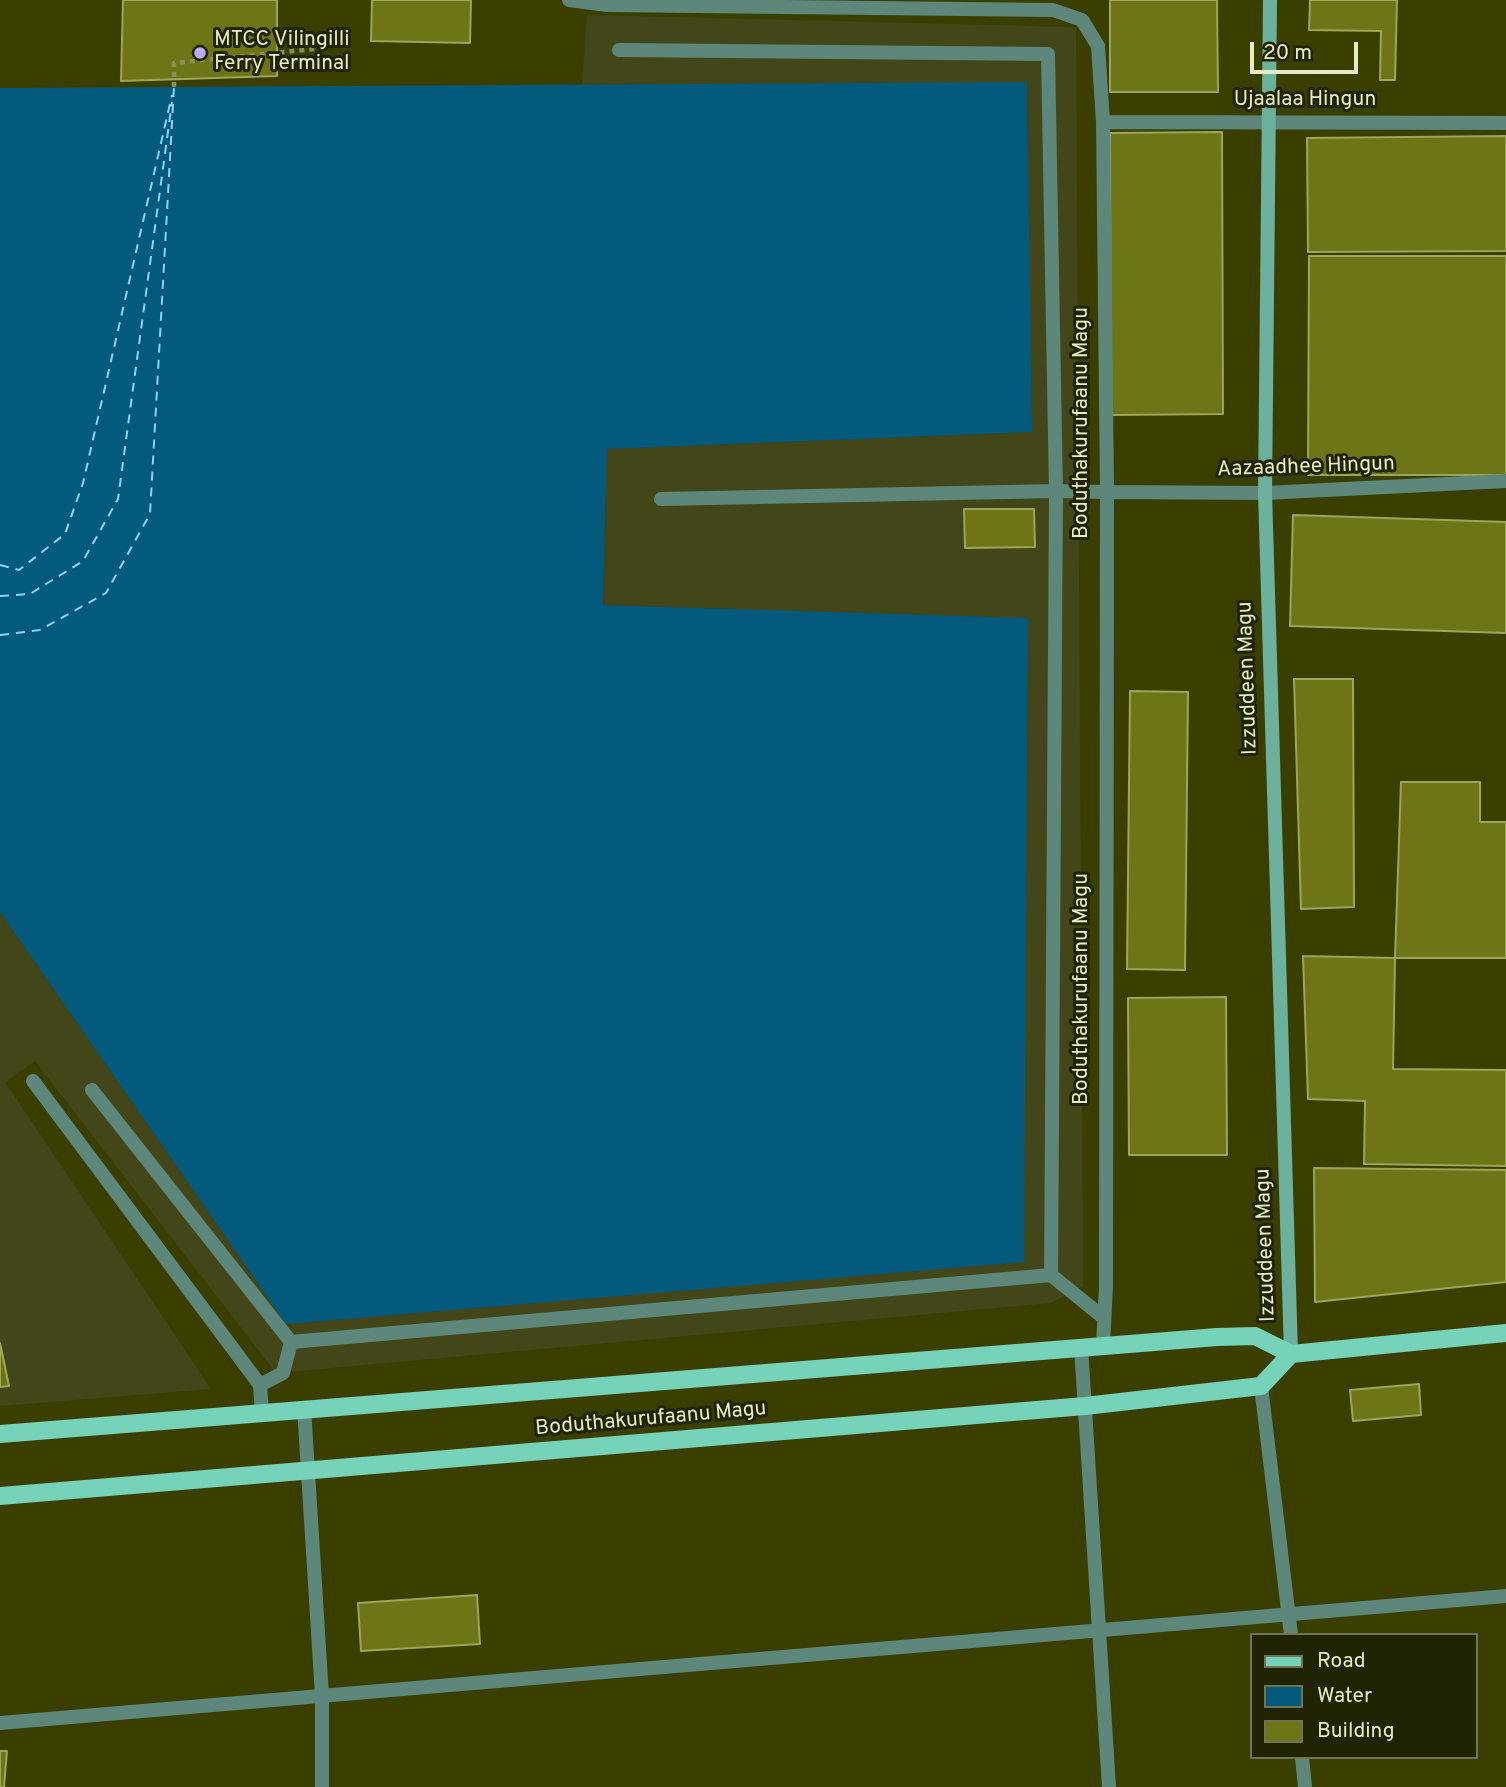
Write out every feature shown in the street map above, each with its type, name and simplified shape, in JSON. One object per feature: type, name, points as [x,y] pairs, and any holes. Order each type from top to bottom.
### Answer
[{"type":"main road","name":"Izzuddeen Magu","points":[[1270,0],[1265,493],[1291,1354]]},
{"type":"main road","points":[[1261,1386],[1291,1354],[1506,1333]]},
{"type":"main road","name":"Boduthakurufaanu Magu","points":[[0,1434],[1103,1345],[1255,1336],[1291,1354]]},
{"type":"main road","name":"Boduthakurufaanu Magu","points":[[0,1496],[1085,1406],[1261,1386]]},
{"type":"street","name":"Boduthakurufaanu Magu","points":[[569,0],[607,5],[1053,10],[1082,20],[1098,46],[1103,122],[1107,492],[1103,1345]]},
{"type":"street","points":[[619,50],[1048,54],[1056,491],[1051,1275]]},
{"type":"street","name":"Ujaalaa Hingun","points":[[1103,122],[1506,123]]},
{"type":"street","name":"Aazaadhee Hingun","points":[[661,499],[1056,491],[1265,493],[1506,481]]},
{"type":"street","points":[[33,1081],[260,1385],[262,1412]]},
{"type":"street","points":[[92,1090],[290,1342]]},
{"type":"street","points":[[290,1342],[1051,1275],[1104,1318]]},
{"type":"street","points":[[260,1385],[283,1373],[290,1342]]},
{"type":"street","points":[[1081,1347],[1110,1787]]},
{"type":"street","points":[[1261,1386],[1291,1633]]},
{"type":"street","points":[[304,1408],[322,1696],[322,1787]]},
{"type":"street","points":[[0,1723],[1506,1596]]},
{"type":"street","points":[[1302,1759],[1305,1787]]},
{"type":"path","points":[[174,87],[174,64],[324,48]]},
{"type":"shaded area","points":[[587,15],[1076,27],[1083,1286],[1051,1303],[276,1373],[35,1061],[5,1082],[211,1389],[0,1406],[0,912],[286,1324],[1028,619],[603,605],[607,449],[1031,432],[1027,83],[582,85]]},
{"type":"water","points":[[1027,82],[1032,432],[607,449],[603,605],[1028,618],[1024,1262],[286,1324],[0,912],[0,88]]},
{"type":"building","name":"MTCC Vilingilli Ferry Terminal","points":[[123,0],[277,0],[277,76],[121,81]]},
{"type":"building","points":[[372,0],[471,0],[470,43],[371,41]]},
{"type":"building","points":[[1110,0],[1217,0],[1218,92],[1110,92]]},
{"type":"building","points":[[1310,0],[1397,0],[1395,80],[1380,80],[1381,31],[1309,30]]},
{"type":"building","points":[[1222,132],[1223,414],[1111,415],[1110,133]]},
{"type":"building","points":[[1506,136],[1506,251],[1308,252],[1307,138]]},
{"type":"building","points":[[1309,256],[1506,256],[1506,475],[1308,475]]},
{"type":"building","points":[[964,509],[1034,509],[1035,547],[965,548]]},
{"type":"building","points":[[1293,515],[1506,522],[1506,633],[1290,626]]},
{"type":"building","points":[[1294,679],[1353,679],[1354,907],[1301,909]]},
{"type":"building","points":[[1130,691],[1188,692],[1185,970],[1127,969]]},
{"type":"building","points":[[1401,782],[1480,782],[1480,822],[1506,822],[1506,958],[1395,958]]},
{"type":"building","points":[[1303,956],[1395,958],[1393,1069],[1506,1070],[1506,1166],[1364,1164],[1365,1101],[1308,1099]]},
{"type":"building","points":[[1226,997],[1227,1155],[1129,1155],[1128,998]]},
{"type":"building","points":[[1314,1168],[1506,1170],[1506,1282],[1315,1302]]},
{"type":"building","points":[[0,1343],[9,1386],[0,1387]]},
{"type":"building","points":[[1419,1384],[1421,1415],[1353,1421],[1350,1390]]},
{"type":"building","points":[[477,1595],[480,1644],[361,1651],[358,1603]]},
{"type":"building","points":[[0,1751],[7,1751],[4,1787],[0,1787]]},
{"type":"ferry route","points":[[0,635],[40,630],[106,593],[150,514],[174,87]]},
{"type":"ferry route","points":[[0,565],[19,570],[65,534],[83,483],[172,95]]},
{"type":"ferry route","points":[[0,596],[30,594],[83,561],[118,499],[172,102]]},
{"type":"place","name":"MTCC Vilingilli Ferry Terminal","points":[[200,53]]}]
